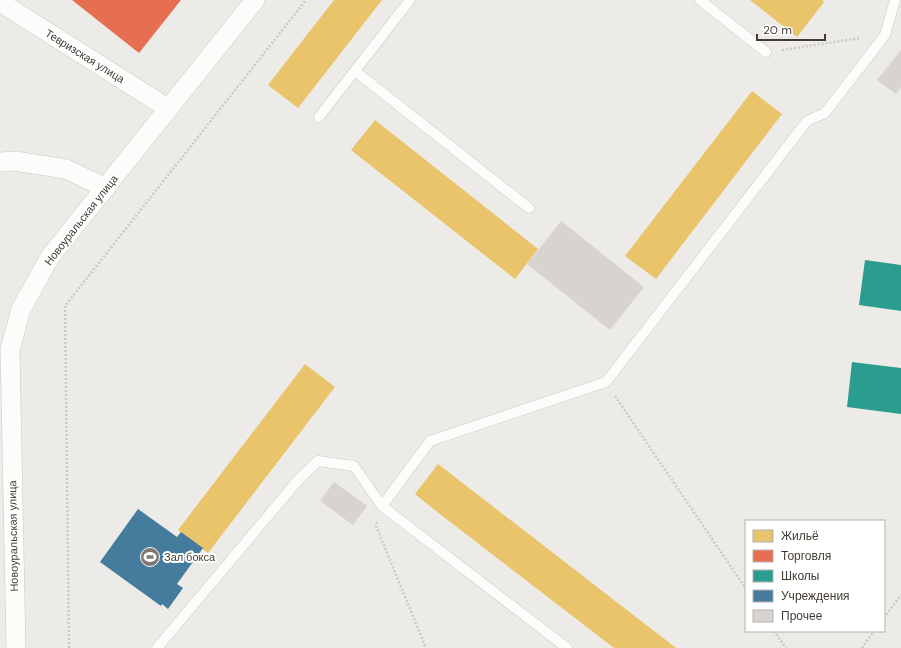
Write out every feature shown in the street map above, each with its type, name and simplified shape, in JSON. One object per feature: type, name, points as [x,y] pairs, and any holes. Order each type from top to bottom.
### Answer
[{"type":"street","name":"Новоуральская улица","points":[[16,648],[5,427],[10,350],[21,309],[50,258],[255,0]]},
{"type":"street","name":"Тевризская улица","points":[[0,2],[169,109]]},
{"type":"street","points":[[0,162],[15,161],[66,169],[106,188]]},
{"type":"lane","points":[[319,117],[410,0]]},
{"type":"lane","points":[[700,0],[766,52]]},
{"type":"lane","points":[[382,506],[430,441],[606,382],[807,121],[825,112],[884,35],[895,0]]},
{"type":"lane","points":[[355,71],[529,208]]},
{"type":"lane","points":[[157,648],[299,479],[318,461],[354,466],[382,506],[566,648]]},
{"type":"path","points":[[70,648],[65,306],[306,0]]},
{"type":"path","points":[[766,52],[884,35]]},
{"type":"path","points":[[606,382],[745,588]]},
{"type":"path","points":[[382,506],[376,526],[426,648]]},
{"type":"path","points":[[885,617],[901,595]]},
{"type":"path","points":[[775,632],[786,648]]},
{"type":"path","points":[[862,648],[873,632]]},
{"type":"building: Жильё","points":[[334,0],[382,0],[298,108],[268,85]]},
{"type":"building: Жильё","points":[[750,0],[822,0],[824,2],[797,37]]},
{"type":"building: Жильё","points":[[752,91],[782,114],[656,279],[625,256]]},
{"type":"building: Жильё","points":[[375,120],[538,249],[515,279],[351,150]]},
{"type":"building: Жильё","points":[[305,364],[335,387],[208,553],[178,530]]},
{"type":"building: Жильё","points":[[438,464],[676,648],[614,648],[436,511],[415,494]]},
{"type":"building: Торговля","points":[[72,0],[181,0],[139,53]]},
{"type":"building: Школы","points":[[865,260],[901,265],[901,311],[859,305]]},
{"type":"building: Школы","points":[[852,362],[901,368],[901,414],[847,407]]},
{"type":"building: Учреждения","name":"Зал бокса","points":[[138,509],[177,537],[181,532],[203,548],[177,584],[183,588],[168,609],[162,604],[161,606],[100,562]]},
{"type":"building: Прочее","points":[[901,50],[901,87],[896,94],[877,80]]},
{"type":"building: Прочее","points":[[561,221],[644,287],[610,330],[527,264]]},
{"type":"building: Прочее","points":[[334,482],[367,506],[353,525],[320,501]]},
{"type":"place","name":"Зал бокса","points":[[150,557]]}]
